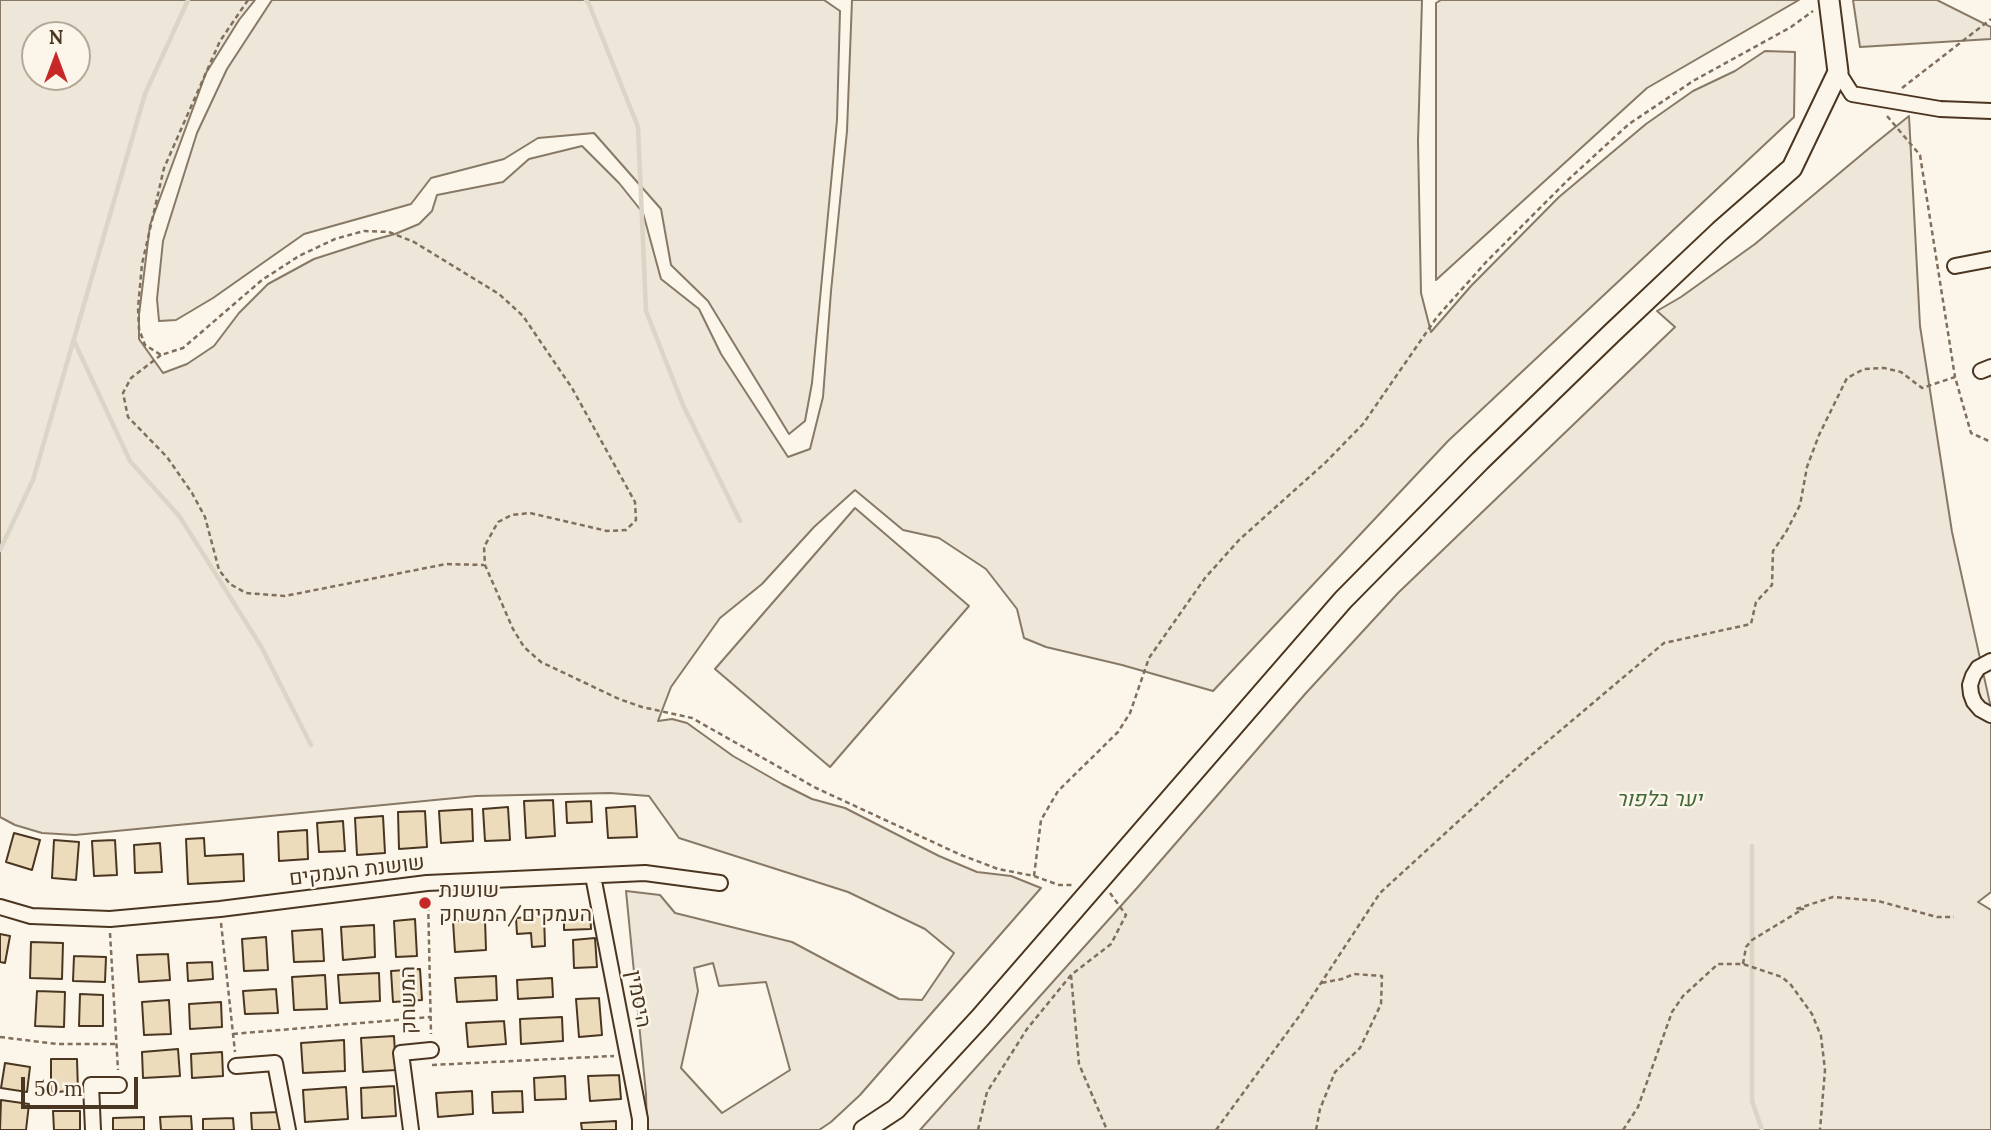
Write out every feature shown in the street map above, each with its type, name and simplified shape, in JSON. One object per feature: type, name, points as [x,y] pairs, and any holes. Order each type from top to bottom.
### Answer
[{"type":"main road","points":[[864,1130],[896,1109],[980,1018],[1343,600],[1602,342],[1720,231],[1792,168],[1838,72],[1823,3]]},
{"type":"street","points":[[1838,72],[1852,94],[1940,109],[1991,111]]},
{"type":"street","points":[[1955,266],[1991,259]]},
{"type":"street","points":[[1991,661],[1978,668],[1970,685],[1974,702],[1991,715]]},
{"type":"street","name":"שושנת העמקים","points":[[0,907],[31,916],[110,919],[220,909],[427,883],[645,873],[720,883]]},
{"type":"street","name":"היסמין","points":[[593,876],[640,1130]]},
{"type":"street","name":"המשחק","points":[[411,1130],[401,1053],[432,1050]]},
{"type":"street","points":[[236,1066],[275,1063],[288,1130]]},
{"type":"street","points":[[93,1130],[90,1085],[119,1085]]},
{"type":"path","points":[[161,355],[145,345],[139,329],[138,308],[142,264],[164,168],[220,41],[248,0]]},
{"type":"path","points":[[1034,876],[1041,820],[1058,791],[1118,732],[1130,713],[1149,658],[1205,578],[1239,540],[1326,462],[1363,424],[1437,317],[1487,261],[1629,124],[1693,81],[1791,27],[1823,3]]},
{"type":"path","points":[[1991,19],[1897,92],[1872,98],[1920,155],[1955,377],[1971,433],[1991,442]]},
{"type":"path","points":[[485,565],[446,564],[285,596],[246,593],[230,584],[219,570],[205,517],[192,493],[167,457],[128,416],[123,393],[131,378],[161,355],[183,348],[262,279],[299,256],[335,239],[364,231],[389,232],[414,243],[499,294],[523,316],[572,388],[635,502],[636,520],[626,530],[607,531],[530,513],[512,515],[498,522],[484,547],[485,565],[523,647],[541,662],[619,699],[642,708],[692,718],[816,788],[961,855],[998,869],[1034,876],[1059,885],[1078,886],[1101,880],[1126,915],[1111,944],[1072,975],[1027,1029],[987,1092],[978,1130]]},
{"type":"path","points":[[1216,1130],[1321,983],[1380,893],[1523,762],[1664,643],[1751,624],[1756,601],[1772,586],[1773,551],[1800,505],[1807,467],[1819,435],[1847,378],[1864,369],[1884,368],[1900,372],[1922,388],[1955,377]]},
{"type":"path","name":"המשחק","points":[[427,883],[432,1050]]},
{"type":"path","points":[[1743,964],[1746,947],[1752,940],[1803,909],[1796,909],[1833,897],[1878,901],[1937,917],[1954,917]]},
{"type":"path","points":[[220,909],[236,1066]]},
{"type":"path","points":[[110,919],[119,1085]]},
{"type":"path","points":[[1623,1130],[1638,1107],[1672,1012],[1683,996],[1718,964],[1743,964],[1782,977],[1812,1014],[1821,1037],[1825,1070],[1820,1130]]},
{"type":"path","points":[[1315,1130],[1320,1109],[1335,1072],[1360,1048],[1381,1004],[1382,976],[1354,974],[1321,983]]},
{"type":"path","points":[[1072,975],[1079,1064],[1107,1130]]},
{"type":"path","points":[[233,1034],[431,1017]]},
{"type":"path","points":[[0,1037],[57,1044],[117,1044]]},
{"type":"path","points":[[432,1050],[432,1066],[627,1055]]},
{"type":"green space","points":[[0,0],[255,0],[239,20],[206,73],[150,225],[139,315],[139,339],[163,373],[187,364],[214,346],[239,313],[268,284],[314,259],[419,224],[432,211],[437,195],[503,182],[529,159],[582,146],[619,183],[643,213],[661,279],[699,309],[721,354],[788,457],[810,449],[823,397],[847,131],[852,0],[1422,0],[1418,141],[1421,293],[1431,332],[1471,286],[1559,197],[1646,124],[1693,91],[1735,71],[1765,51],[1795,52],[1794,117],[1448,441],[1213,691],[1046,647],[1024,638],[1017,609],[986,569],[939,538],[903,530],[855,490],[814,527],[762,584],[720,618],[671,687],[658,721],[672,719],[687,723],[733,756],[782,784],[812,799],[845,808],[939,856],[977,872],[1011,876],[1041,888],[860,1095],[819,1130],[647,1130],[646,1094],[626,891],[660,895],[675,913],[792,942],[899,999],[922,1000],[954,953],[925,929],[848,892],[679,838],[649,796],[610,793],[476,796],[75,835],[42,833],[15,825],[0,817]],"holes":[[[713,963],[719,986],[766,982],[790,1070],[722,1113],[681,1068],[698,991],[694,968]]]},
{"type":"green space","points":[[272,0],[824,0],[840,11],[837,120],[812,383],[805,421],[789,434],[708,301],[671,265],[661,209],[594,133],[538,138],[504,159],[431,178],[411,204],[304,234],[213,298],[176,320],[159,321],[157,299],[163,241],[197,133],[227,69]]},
{"type":"green space","points":[[1441,0],[1799,0],[1647,88],[1436,280],[1436,3]]},
{"type":"green space","points":[[1853,0],[1937,0],[1991,27],[1991,39],[1860,47]]},
{"type":"green space","name":"יער בלפור","points":[[1909,116],[1920,326],[1952,532],[1991,708],[1991,892],[1978,902],[1991,910],[1991,1130],[920,1130],[1137,888],[1306,693],[1398,593],[1675,327],[1657,311],[1755,244]]},
{"type":"green space","points":[[855,508],[969,606],[830,767],[715,669]]},
{"type":"building","points":[[553,800],[555,836],[526,838],[524,801]]},
{"type":"building","points":[[591,801],[592,822],[567,823],[566,802]]},
{"type":"building","points":[[635,806],[637,837],[608,838],[606,808]]},
{"type":"building","points":[[508,807],[510,840],[485,841],[483,809]]},
{"type":"building","points":[[472,809],[473,841],[441,843],[439,811]]},
{"type":"building","points":[[425,811],[427,847],[399,849],[398,812]]},
{"type":"building","points":[[383,816],[385,853],[357,855],[355,818]]},
{"type":"building","points":[[343,821],[345,851],[319,852],[317,823]]},
{"type":"building","points":[[307,830],[308,859],[279,861],[278,832]]},
{"type":"building","points":[[14,833],[40,840],[32,870],[6,862]]},
{"type":"building","points":[[204,838],[205,856],[243,854],[244,881],[188,884],[186,839]]},
{"type":"building","points":[[54,840],[79,842],[76,880],[52,878]]},
{"type":"building","points":[[115,840],[117,875],[94,876],[92,841]]},
{"type":"building","points":[[160,843],[162,872],[135,873],[134,845]]},
{"type":"building","points":[[590,913],[591,929],[564,930],[564,914]]},
{"type":"building","points":[[544,916],[545,946],[532,947],[531,933],[517,934],[516,918]]},
{"type":"building","points":[[415,919],[417,956],[396,957],[394,921]]},
{"type":"building","points":[[485,919],[486,950],[455,952],[453,921]]},
{"type":"building","points":[[374,925],[375,957],[343,960],[341,927]]},
{"type":"building","points":[[322,929],[324,961],[294,962],[292,931]]},
{"type":"building","points":[[0,934],[10,936],[5,963],[0,962]]},
{"type":"building","points":[[266,937],[268,970],[244,971],[242,939]]},
{"type":"building","points":[[595,938],[597,967],[574,968],[573,940]]},
{"type":"building","points":[[31,942],[63,943],[62,979],[30,978]]},
{"type":"building","points":[[168,954],[170,980],[139,982],[137,955]]},
{"type":"building","points":[[74,956],[106,957],[105,982],[73,981]]},
{"type":"building","points":[[212,962],[213,979],[188,981],[187,963]]},
{"type":"building","points":[[420,969],[422,1000],[393,1002],[391,971]]},
{"type":"building","points":[[379,973],[380,1001],[340,1003],[338,975]]},
{"type":"building","points":[[325,975],[327,1009],[294,1010],[292,977]]},
{"type":"building","points":[[496,976],[497,1000],[457,1002],[455,978]]},
{"type":"building","points":[[552,978],[553,997],[518,999],[517,980]]},
{"type":"building","points":[[276,989],[278,1013],[245,1014],[243,991]]},
{"type":"building","points":[[37,991],[65,992],[64,1027],[35,1026]]},
{"type":"building","points":[[80,994],[103,995],[103,1026],[79,1026]]},
{"type":"building","points":[[599,998],[602,1035],[579,1037],[576,999]]},
{"type":"building","points":[[169,1000],[171,1034],[144,1035],[142,1002]]},
{"type":"building","points":[[221,1002],[222,1027],[190,1029],[189,1004]]},
{"type":"building","points":[[562,1017],[563,1041],[521,1044],[520,1019]]},
{"type":"building","points":[[504,1021],[506,1044],[468,1047],[466,1023]]},
{"type":"building","points":[[394,1036],[396,1070],[363,1072],[361,1038]]},
{"type":"building","points":[[344,1040],[345,1071],[303,1073],[301,1043]]},
{"type":"building","points":[[178,1049],[180,1076],[143,1078],[142,1052]]},
{"type":"building","points":[[222,1052],[223,1076],[192,1078],[191,1054]]},
{"type":"building","points":[[51,1059],[77,1059],[78,1091],[51,1092]]},
{"type":"building","points":[[5,1063],[30,1067],[27,1092],[1,1088]]},
{"type":"building","points":[[619,1075],[621,1099],[590,1101],[588,1076]]},
{"type":"building","points":[[565,1076],[566,1099],[535,1100],[534,1078]]},
{"type":"building","points":[[394,1086],[396,1116],[362,1118],[361,1088]]},
{"type":"building","points":[[346,1087],[348,1119],[305,1122],[303,1090]]},
{"type":"building","points":[[472,1091],[473,1114],[438,1117],[436,1093]]},
{"type":"building","points":[[522,1091],[523,1112],[493,1113],[492,1092]]},
{"type":"building","points":[[1,1100],[29,1104],[26,1130],[0,1130]]},
{"type":"building","points":[[53,1111],[80,1111],[80,1130],[54,1130]]},
{"type":"building","points":[[281,1112],[282,1130],[252,1130],[251,1113]]},
{"type":"building","points":[[191,1116],[192,1130],[161,1130],[160,1117]]},
{"type":"building","points":[[144,1117],[144,1130],[113,1130],[113,1118]]},
{"type":"building","points":[[233,1118],[234,1130],[203,1130],[203,1119]]},
{"type":"building","points":[[616,1121],[616,1130],[582,1130],[581,1123]]},
{"type":"waterway","points":[[0,550],[33,480],[145,94],[188,0]]},
{"type":"waterway","points":[[586,0],[638,127],[646,311],[683,405],[740,521]]},
{"type":"waterway","points":[[74,341],[130,461],[180,517],[262,648],[311,745]]},
{"type":"waterway","points":[[1752,846],[1752,1101],[1762,1130]]},
{"type":"place","name":"שושנת העמקים/המשחק","points":[[425,903]]}]
